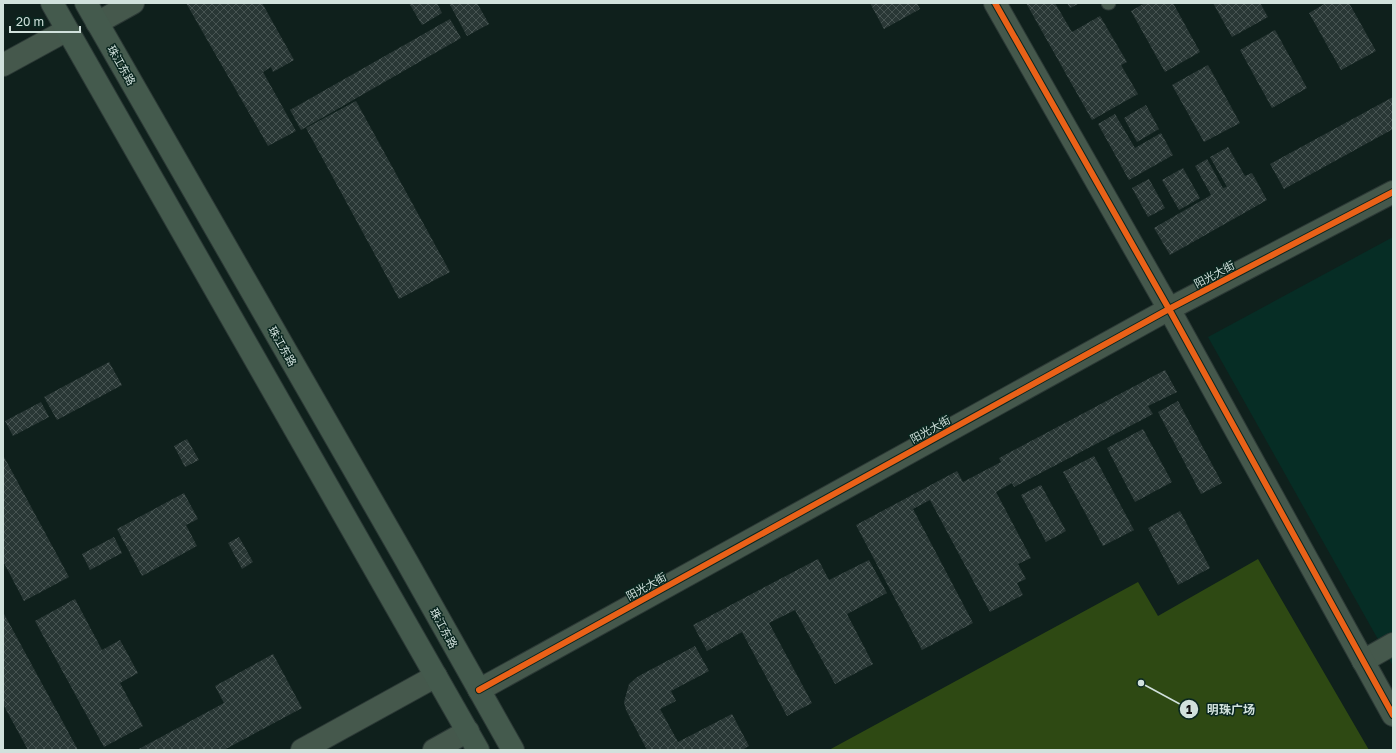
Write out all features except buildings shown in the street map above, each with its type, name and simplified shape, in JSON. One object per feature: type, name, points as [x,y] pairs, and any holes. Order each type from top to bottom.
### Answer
[{"type":"main road","points":[[52,3],[478,750]]},
{"type":"main road","name":"珠江东路","points":[[86,3],[512,750]]},
{"type":"street","points":[[97,23],[133,3]]},
{"type":"street","points":[[995,3],[1169,309],[1393,715]]},
{"type":"street","points":[[3,65],[67,30]]},
{"type":"street","name":"阳光大街","points":[[479,690],[1169,309],[1393,192]]},
{"type":"street","points":[[1363,661],[1393,644]]},
{"type":"street","points":[[302,750],[436,676]]},
{"type":"street","points":[[434,750],[468,731]]},
{"type":"shaded area","points":[[1393,237],[1393,666],[1208,337]]},
{"type":"green space","points":[[1258,559],[1369,750],[829,750],[1138,582],[1158,616]]},
{"type":"cycle path","points":[[995,3],[1169,309],[1393,715]]},
{"type":"cycle path","points":[[479,690],[1169,309],[1393,192]]},
{"type":"place","name":"明珠广场","points":[[1141,683]]}]
